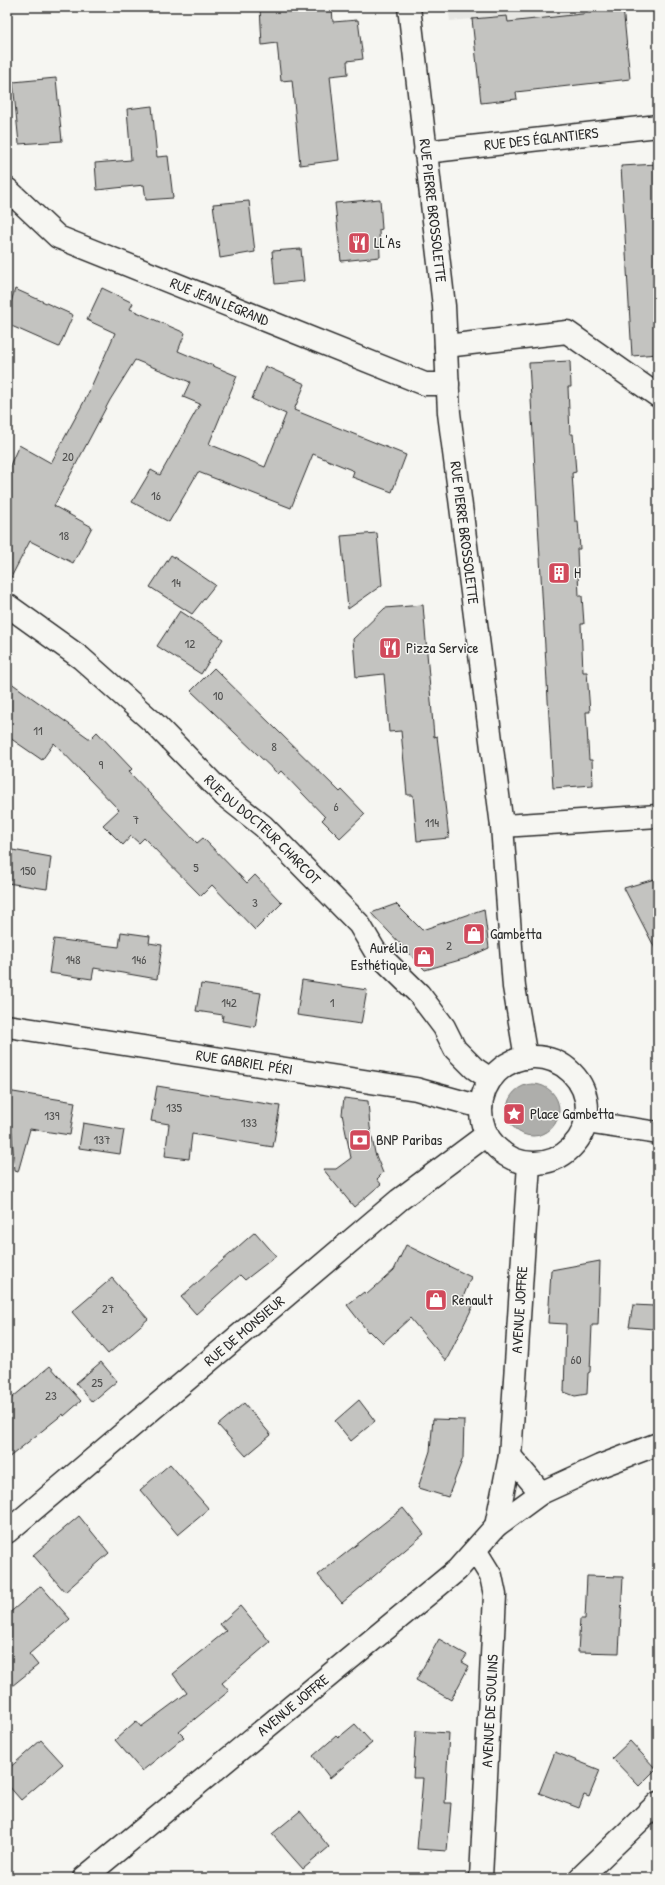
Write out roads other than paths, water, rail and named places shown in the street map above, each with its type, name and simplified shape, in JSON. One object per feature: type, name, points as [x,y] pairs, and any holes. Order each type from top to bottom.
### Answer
[{"type":"street","name":"RUE PIERRE BROSSOLETTE","points":[[409,7],[444,306],[449,413],[502,826],[514,987],[526,1058]]},
{"type":"street","name":"RUE DES ÉGLANTIERS","points":[[425,152],[658,126]]},
{"type":"street","name":"RUE JEAN LEGRAND","points":[[7,189],[58,237],[425,384],[448,384]]},
{"type":"street","points":[[446,346],[567,332],[658,396]]},
{"type":"street","name":"RUE DU DOCTEUR CHARCOT","points":[[7,605],[81,658],[155,724],[225,796],[263,826],[359,924],[376,951],[419,994],[444,1027],[455,1049],[474,1068],[490,1080]]},
{"type":"street","points":[[502,826],[658,816]]},
{"type":"street","name":"RUE GABRIEL PÉRI","points":[[7,1026],[416,1089],[481,1107]]},
{"type":"street","points":[[541,1057],[555,1061],[567,1069],[577,1079],[584,1093],[587,1107],[586,1122],[580,1136],[571,1149],[559,1158],[544,1163],[529,1164],[516,1161],[504,1155],[494,1146],[486,1135],[481,1121],[483,1093],[490,1080],[500,1069],[512,1062],[526,1058],[541,1057]]},
{"type":"street","points":[[586,1122],[658,1133]]},
{"type":"street","name":"RUE DE MONSIEUR","points":[[7,1532],[399,1200],[486,1135]]},
{"type":"street","name":"AVENUE JOFFRE","points":[[496,1526],[510,1456],[529,1164]]},
{"type":"street","name":"AVENUE JOFFRE","points":[[84,1878],[457,1570],[496,1526],[541,1493],[600,1466],[658,1444]]},
{"type":"street","points":[[510,1456],[541,1493]]},
{"type":"street","name":"AVENUE DE SOULINS","points":[[475,1550],[491,1576],[495,1595],[481,1878]]},
{"type":"street","points":[[580,1878],[658,1803]]},
{"type":"place","name":"LL'As","points":[[359,243]]},
{"type":"place","name":"H","points":[[559,573]]},
{"type":"place","name":"Pizza Service","points":[[390,648]]},
{"type":"place","name":"Gambetta","points":[[474,934]]},
{"type":"place","name":"Aurélia Esthétique","points":[[424,957]]},
{"type":"place","name":"Place Gambetta","points":[[514,1114]]},
{"type":"place","name":"BNP Paribas","points":[[360,1140]]},
{"type":"place","name":"Renault","points":[[436,1300]]}]
